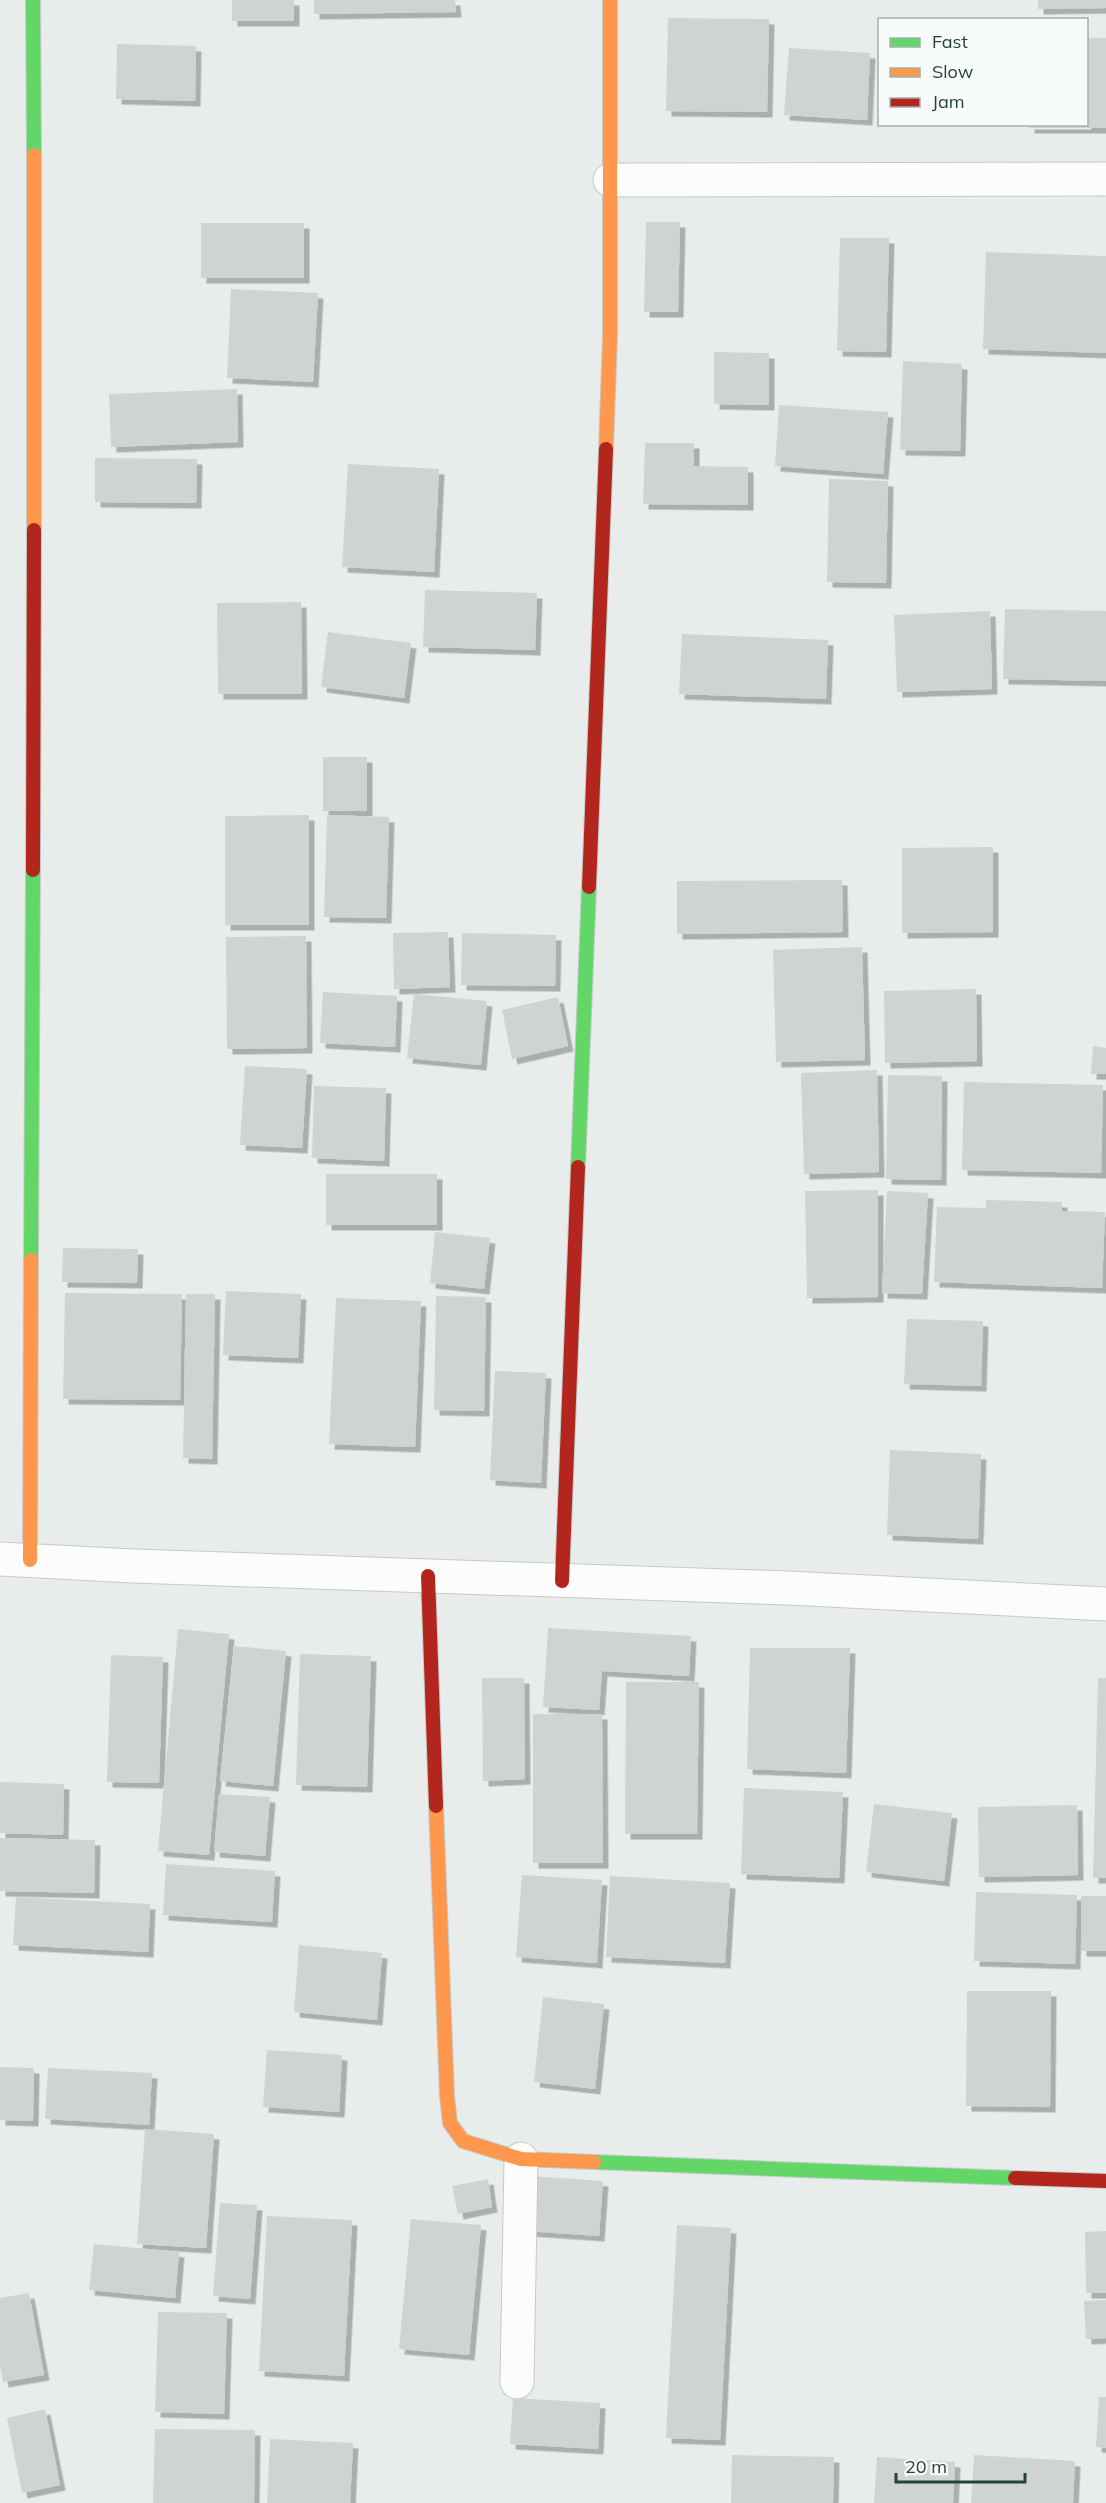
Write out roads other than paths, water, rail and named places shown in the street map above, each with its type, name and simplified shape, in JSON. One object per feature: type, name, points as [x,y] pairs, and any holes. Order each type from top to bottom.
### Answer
[{"type":"street","points":[[33,0],[35,410],[15,1560],[788,1588],[1106,1604]]},
{"type":"street","points":[[562,1581],[610,336],[610,0]]},
{"type":"street","points":[[610,180],[1106,179]]},
{"type":"street","points":[[428,1576],[447,2096],[450,2123],[463,2140],[521,2159],[1106,2181]]},
{"type":"street","points":[[516,2382],[521,2159]]}]
